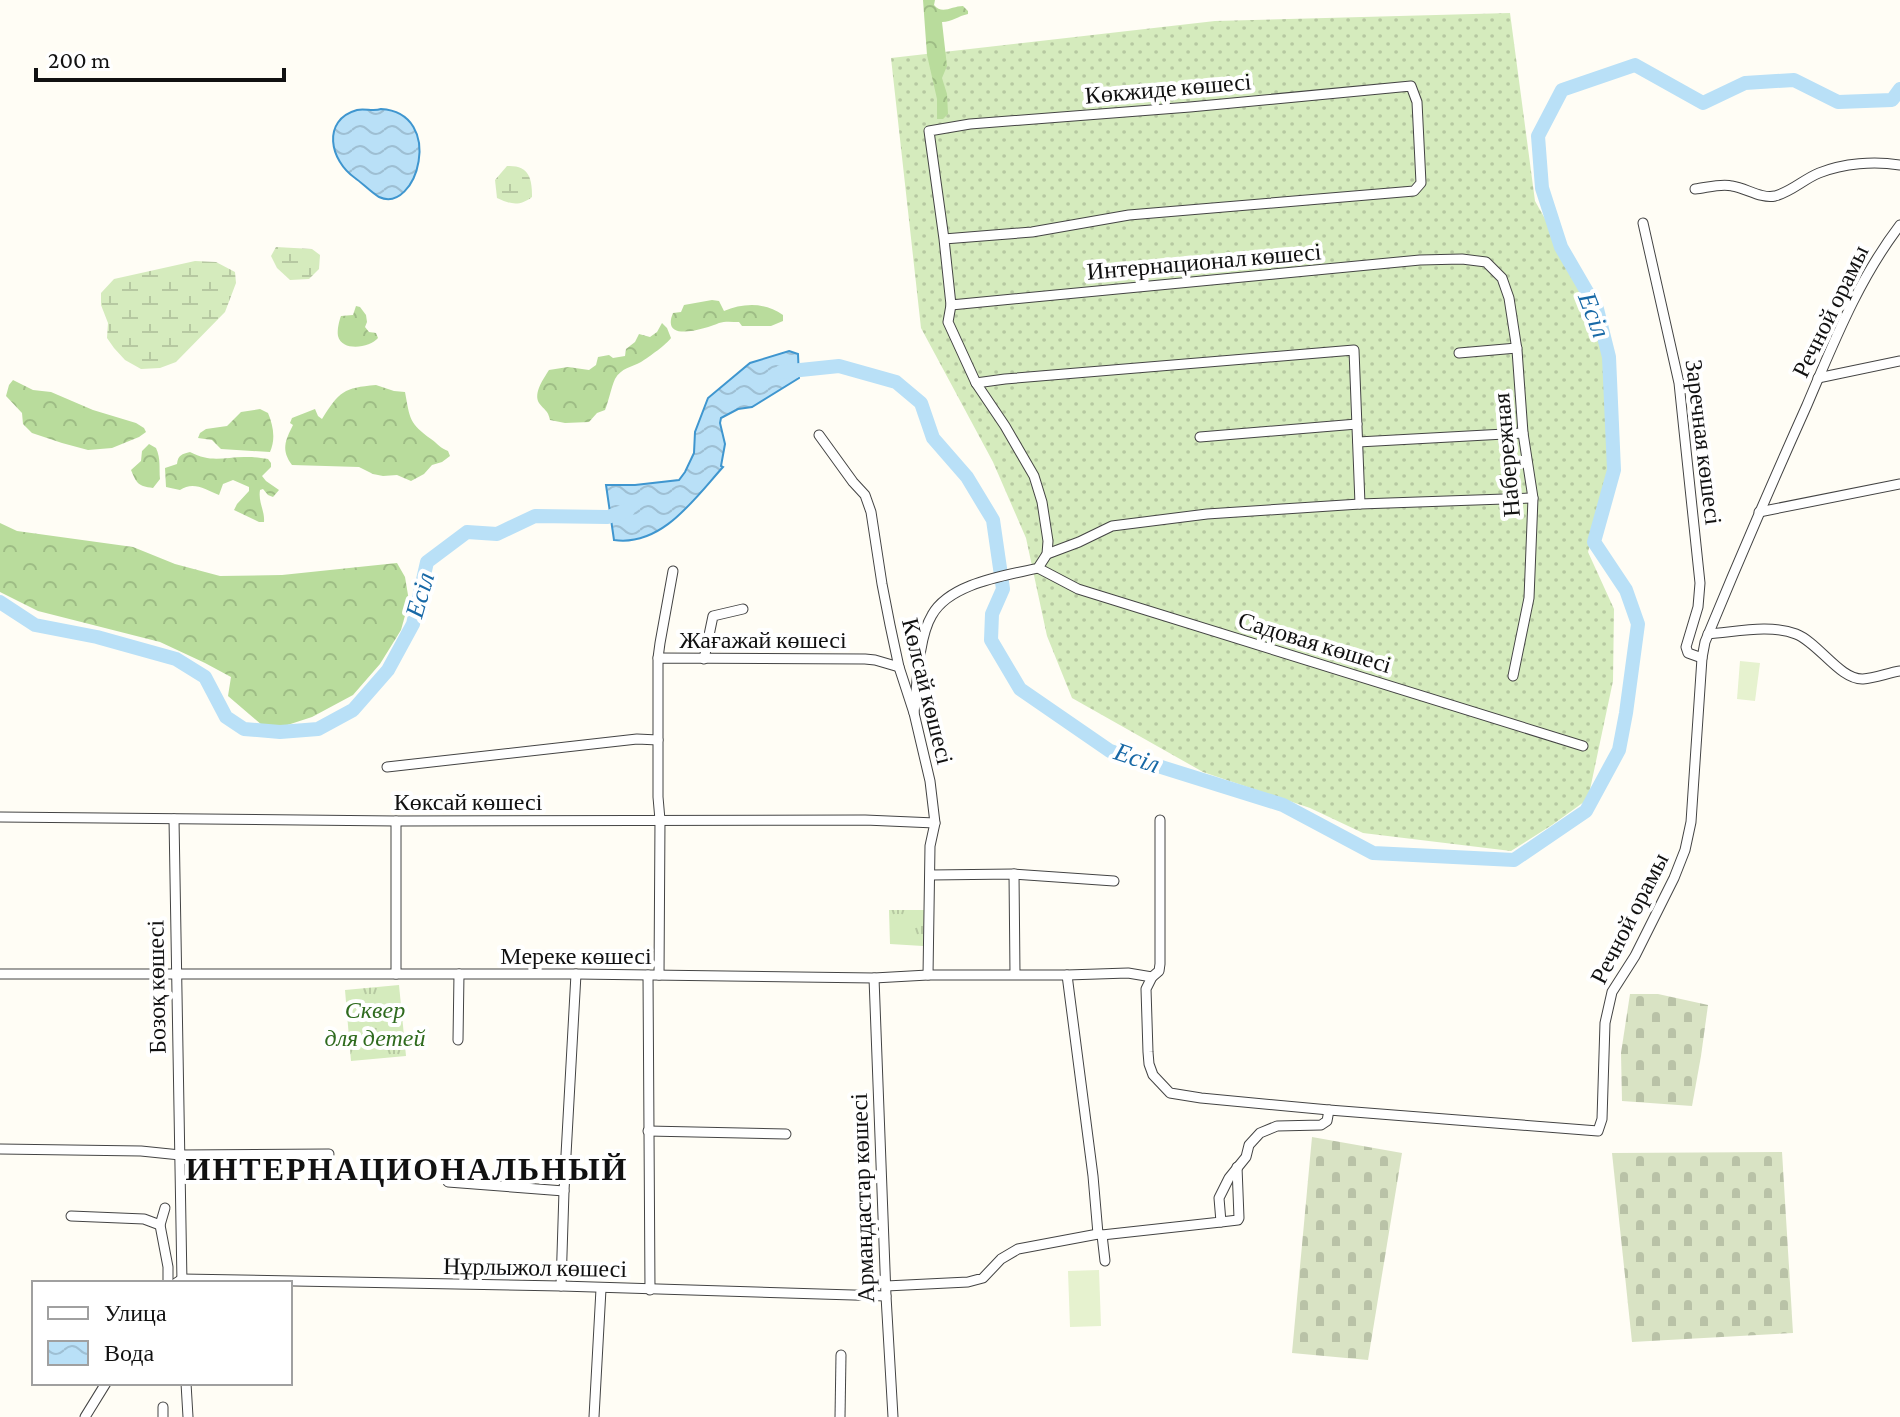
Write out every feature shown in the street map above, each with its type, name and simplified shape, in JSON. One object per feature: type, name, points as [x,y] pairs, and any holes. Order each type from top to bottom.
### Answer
[{"type":"street","name":"Көкжиде көшесі","points":[[1411,86],[1417,102],[1421,183],[1414,191],[1129,215],[1032,232],[944,239],[929,131],[970,124],[1411,86]]},
{"type":"street","points":[[1695,189],[1730,185],[1771,197],[1818,173],[1841,167],[1865,163],[1900,165]]},
{"type":"street","name":"Заречная көшесі","points":[[1643,223],[1679,383],[1700,583],[1698,607],[1686,647],[1688,653],[1702,658]]},
{"type":"street","name":"Речной орамы","points":[[1160,820],[1160,964],[1159,971],[1146,989],[1148,1052],[1153,1075],[1170,1093],[1329,1110],[1598,1131],[1602,1119],[1605,1023],[1612,992],[1635,956],[1685,850],[1691,822],[1702,658],[1708,634],[1852,300],[1883,247],[1900,225]]},
{"type":"street","points":[[914,713],[923,644],[932,615],[945,600],[965,589],[1038,568],[1047,554],[1048,541],[1034,476],[976,383],[948,322],[951,305],[944,239]]},
{"type":"street","name":"Интернационал көшесі","points":[[951,305],[1420,260],[1462,259]]},
{"type":"street","name":"Набережная","points":[[1462,259],[1486,262],[1502,278],[1509,298],[1517,348],[1523,433],[1533,498],[1529,598],[1513,676]]},
{"type":"street","points":[[1459,353],[1517,348]]},
{"type":"street","points":[[976,383],[1354,350],[1360,504]]},
{"type":"street","points":[[1818,378],[1900,361]]},
{"type":"street","points":[[1200,437],[1357,424]]},
{"type":"street","points":[[1358,442],[1523,433]]},
{"type":"street","name":"Көлсай көшесі","points":[[819,435],[865,495],[871,512],[899,667],[914,713],[930,781],[935,823],[930,846],[928,975]]},
{"type":"street","points":[[1759,512],[1900,484]]},
{"type":"street","points":[[1047,554],[1112,526],[1207,514],[1360,504],[1533,498]]},
{"type":"street","name":"Садовая көшесі","points":[[1038,568],[1078,589],[1583,746]]},
{"type":"street","points":[[658,658],[673,571]]},
{"type":"street","points":[[704,659],[713,616],[743,609]]},
{"type":"street","points":[[1708,634],[1779,630],[1811,641],[1853,678],[1864,679],[1900,671]]},
{"type":"street","name":"Жағажай көшесі","points":[[650,1290],[648,1131],[660,820],[658,658],[865,659],[899,667]]},
{"type":"street","points":[[387,767],[637,739],[658,740]]},
{"type":"street","name":"Көксай көшесі","points":[[0,817],[396,821],[865,820],[935,823]]},
{"type":"street","name":"Бозоқ көшесі","points":[[174,819],[180,1281]]},
{"type":"street","points":[[396,821],[396,974]]},
{"type":"street","points":[[931,875],[1014,874],[1114,881]]},
{"type":"street","points":[[1014,874],[1015,974]]},
{"type":"street","name":"Мереке көшесі","points":[[0,974],[576,974],[874,978],[1128,973],[1152,977]]},
{"type":"street","points":[[458,1040],[459,974]]},
{"type":"street","points":[[561,1286],[576,974]]},
{"type":"street","points":[[1067,975],[1105,1261]]},
{"type":"street","name":"Армандастар көшесі","points":[[874,978],[893,1417]]},
{"type":"street","points":[[1237,1167],[1239,1218],[1221,1222],[1219,1198],[1229,1178],[1237,1167],[1246,1157],[1249,1145],[1260,1133],[1277,1126],[1321,1125],[1327,1121],[1329,1110]]},
{"type":"street","points":[[648,1131],[786,1134]]},
{"type":"street","points":[[0,1149],[141,1151],[180,1155],[329,1154]]},
{"type":"street","points":[[448,1182],[564,1191]]},
{"type":"street","points":[[165,1208],[160,1225],[168,1281]]},
{"type":"street","points":[[71,1216],[144,1219],[160,1225]]},
{"type":"street","name":"Нұрлыжол көшесі","points":[[292,1283],[886,1291],[983,1278],[1001,1259],[1018,1249],[1100,1234],[1221,1222]]},
{"type":"street","points":[[594,1417],[601,1289]]},
{"type":"street","points":[[840,1417],[841,1355]]},
{"type":"street","points":[[85,1417],[105,1385]]},
{"type":"street","points":[[186,1385],[188,1417]]},
{"type":"green space","points":[[923,0],[935,0],[934,5],[940,9],[963,6],[968,11],[968,14],[942,22],[947,66],[942,78],[948,114],[943,119],[937,119],[937,99],[927,55]]},
{"type":"green space","points":[[1510,13],[1535,201],[1610,334],[1612,467],[1588,552],[1614,609],[1613,681],[1588,799],[1511,851],[1363,833],[1310,808],[1203,772],[1072,698],[1047,636],[1026,538],[993,462],[921,328],[891,58],[1215,21]]},
{"type":"green space","points":[[507,166],[525,170],[532,197],[514,204],[497,198],[495,180]]},
{"type":"green space","points":[[276,247],[312,249],[320,255],[319,269],[309,279],[290,280],[277,268],[271,256]]},
{"type":"green space","points":[[195,261],[216,262],[235,272],[236,283],[225,312],[176,362],[160,368],[141,369],[125,360],[107,338],[108,323],[101,305],[101,293],[114,279]]},
{"type":"green space","points":[[719,301],[724,311],[746,305],[769,308],[783,315],[783,321],[771,326],[742,326],[739,322],[726,322],[687,332],[673,328],[673,313],[681,312],[684,305]]},
{"type":"green space","points":[[356,306],[366,315],[365,327],[369,332],[376,333],[378,338],[356,347],[341,341],[338,326],[341,316],[353,315]]},
{"type":"green space","points":[[662,323],[671,338],[641,362],[617,375],[605,410],[589,422],[550,420],[537,395],[549,370],[568,367],[589,370],[596,365],[598,357],[625,356],[626,349],[639,334],[650,337]]},
{"type":"green space","points":[[13,380],[33,390],[51,392],[93,410],[136,423],[146,432],[112,448],[88,450],[32,433],[23,424],[22,413],[6,396]]},
{"type":"green space","points":[[376,385],[405,392],[414,424],[448,451],[450,456],[411,481],[397,475],[373,474],[359,467],[292,465],[285,450],[293,425],[290,423],[292,418],[315,409],[322,419],[343,393]]},
{"type":"green space","points":[[260,409],[268,413],[272,427],[270,452],[221,449],[212,440],[198,438],[206,429],[227,426],[241,412]]},
{"type":"green space","points":[[149,444],[156,448],[159,460],[160,479],[153,488],[139,484],[131,470],[141,461],[142,451]]},
{"type":"green space","points":[[190,452],[213,459],[268,459],[271,467],[262,476],[279,490],[273,497],[260,490],[264,522],[234,510],[249,487],[233,480],[223,484],[219,495],[194,486],[180,490],[166,487],[165,468],[177,464],[181,455]]},
{"type":"green space","points":[[0,523],[17,531],[133,547],[175,564],[220,576],[282,575],[397,563],[405,577],[409,601],[401,630],[380,664],[353,695],[312,717],[269,731],[228,696],[231,677],[205,663],[160,642],[38,611],[0,592]]},
{"type":"green space","points":[[1740,661],[1760,663],[1755,701],[1737,699]]},
{"type":"green space","points":[[889,910],[924,910],[923,946],[890,944]]},
{"type":"green space","name":"Сквер для детей","points":[[399,985],[406,1056],[351,1061],[345,990]]},
{"type":"green space","points":[[1630,994],[1658,994],[1708,1005],[1692,1106],[1622,1101],[1621,1053]]},
{"type":"green space","points":[[1312,1137],[1402,1153],[1368,1360],[1292,1353]]},
{"type":"green space","points":[[1782,1152],[1793,1333],[1632,1342],[1612,1153]]},
{"type":"green space","points":[[1099,1270],[1101,1326],[1070,1327],[1068,1271]]},
{"type":"water","points":[[381,109],[401,115],[413,127],[419,143],[419,161],[413,178],[404,191],[393,199],[379,197],[346,171],[335,152],[333,141],[338,122],[346,115],[357,110]]},
{"type":"water","points":[[789,351],[798,354],[799,378],[752,407],[738,409],[721,418],[725,444],[723,467],[689,506],[647,536],[614,540],[606,485],[679,480],[694,453],[695,432],[708,398],[750,363]]},
{"type":"waterway","name":"Есіл","points":[[781,372],[839,366],[896,382],[921,403],[933,438],[967,477],[993,520],[1003,589],[992,614],[991,640],[1020,689],[1110,751],[1283,805],[1373,853],[1514,860],[1586,811],[1619,750],[1638,624],[1626,590],[1594,542],[1614,470],[1609,357],[1597,309],[1561,247],[1542,188],[1538,136],[1562,90],[1635,65],[1703,103],[1745,83],[1794,80],[1838,102],[1892,100],[1900,89]]},
{"type":"waterway","name":"Есіл","points":[[0,602],[35,625],[97,637],[176,659],[205,677],[226,717],[244,729],[280,732],[318,729],[353,710],[388,670],[413,624],[427,562],[467,532],[497,534],[535,516],[608,517],[628,510]]},
{"type":"district","name":"ИНТЕРНАЦИОНАЛЬНЫЙ","points":[[407,1169]]}]
